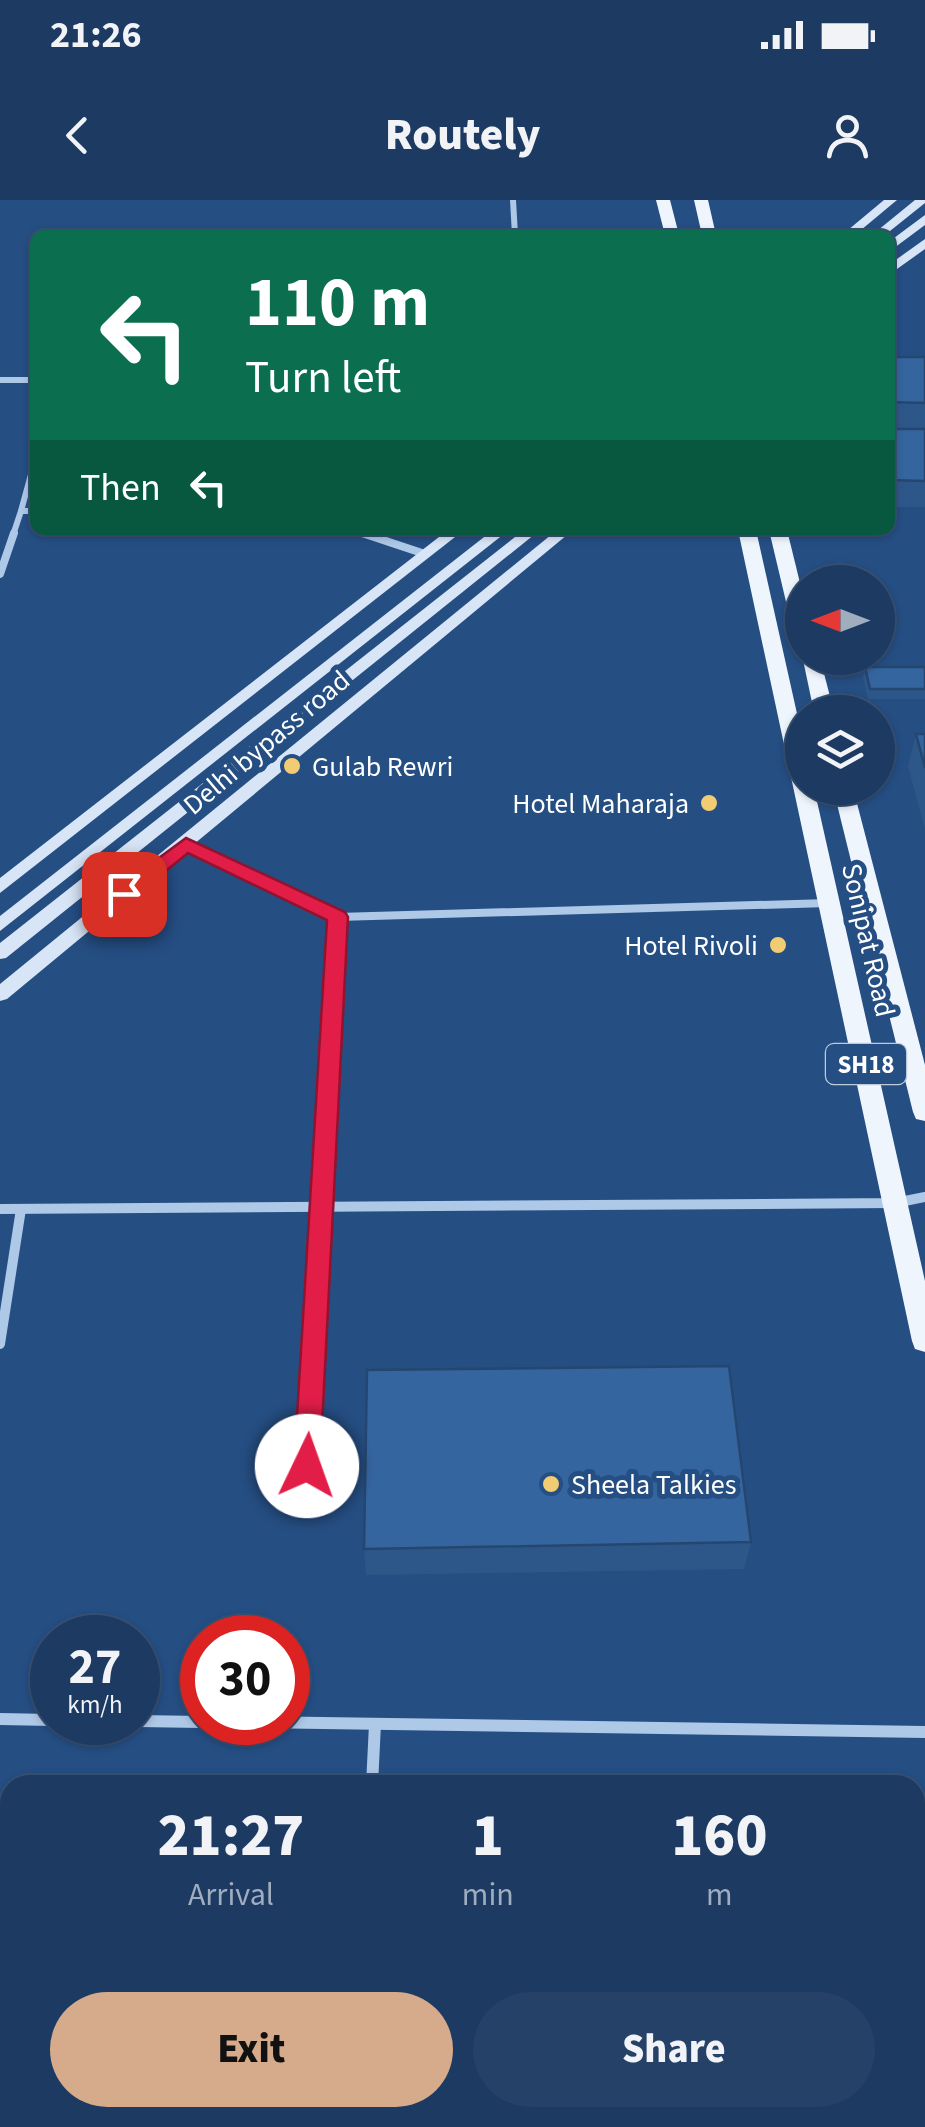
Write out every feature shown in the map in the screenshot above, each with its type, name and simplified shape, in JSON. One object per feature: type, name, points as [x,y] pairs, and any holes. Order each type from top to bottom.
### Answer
[{"type":"main road","points":[[662,200],[671,230]]},
{"type":"main road","points":[[701,200],[708,230]]},
{"type":"main road","points":[[854,230],[891,200]]},
{"type":"main road","points":[[884,230],[922,200]]},
{"type":"main road","points":[[895,243],[925,219]]},
{"type":"main road","points":[[895,266],[924,245]]},
{"type":"main road","name":"Delhi bypass road","points":[[0,887],[450,535]]},
{"type":"main road","points":[[0,924],[496,535]]},
{"type":"main road","points":[[0,953],[527,535]]},
{"type":"main road","name":"Delhi bypass road","points":[[0,994],[560,535]]},
{"type":"main road","points":[[748,535],[785,703]]},
{"type":"main road","points":[[779,535],[787,565]]},
{"type":"main road","name":"Sonipat Road","points":[[808,805],[925,1341]]},
{"type":"main road","name":"Sonipat Road","points":[[847,805],[925,1112]]},
{"type":"street","points":[[513,200],[514,230]]},
{"type":"street","points":[[0,380],[30,380]]},
{"type":"street","points":[[0,574],[30,478]]},
{"type":"street","points":[[21,511],[30,511]]},
{"type":"street","points":[[369,535],[425,554]]},
{"type":"street","points":[[186,844],[338,917],[830,903]]},
{"type":"street","points":[[307,1466],[338,917]]},
{"type":"street","points":[[0,1209],[895,1203],[925,1197]]},
{"type":"street","points":[[0,1344],[20,1209]]},
{"type":"street","points":[[0,1719],[30,1720]]},
{"type":"street","points":[[310,1723],[925,1732]]},
{"type":"street","points":[[372,1775],[375,1724]]},
{"type":"building","points":[[895,357],[925,357],[925,403],[895,402]]},
{"type":"building","points":[[895,429],[925,429],[925,481],[895,480]]},
{"type":"building","points":[[895,667],[925,667],[925,689],[870,689],[867,675],[895,675]]},
{"type":"building","points":[[916,734],[925,734],[925,768]]},
{"type":"building","name":"Sheela Talkies","points":[[729,1366],[751,1542],[364,1549],[367,1370]]},
{"type":"place","name":"Gulab Rewri","points":[[292,766]]},
{"type":"place","name":"Hotel Maharaja","points":[[709,803]]},
{"type":"place","name":"Hotel Rivoli","points":[[778,945]]},
{"type":"place","name":"Sheela Talkies","points":[[551,1484]]},
{"type":"route","points":[[124,894],[186,844],[338,917],[307,1466]]}]
